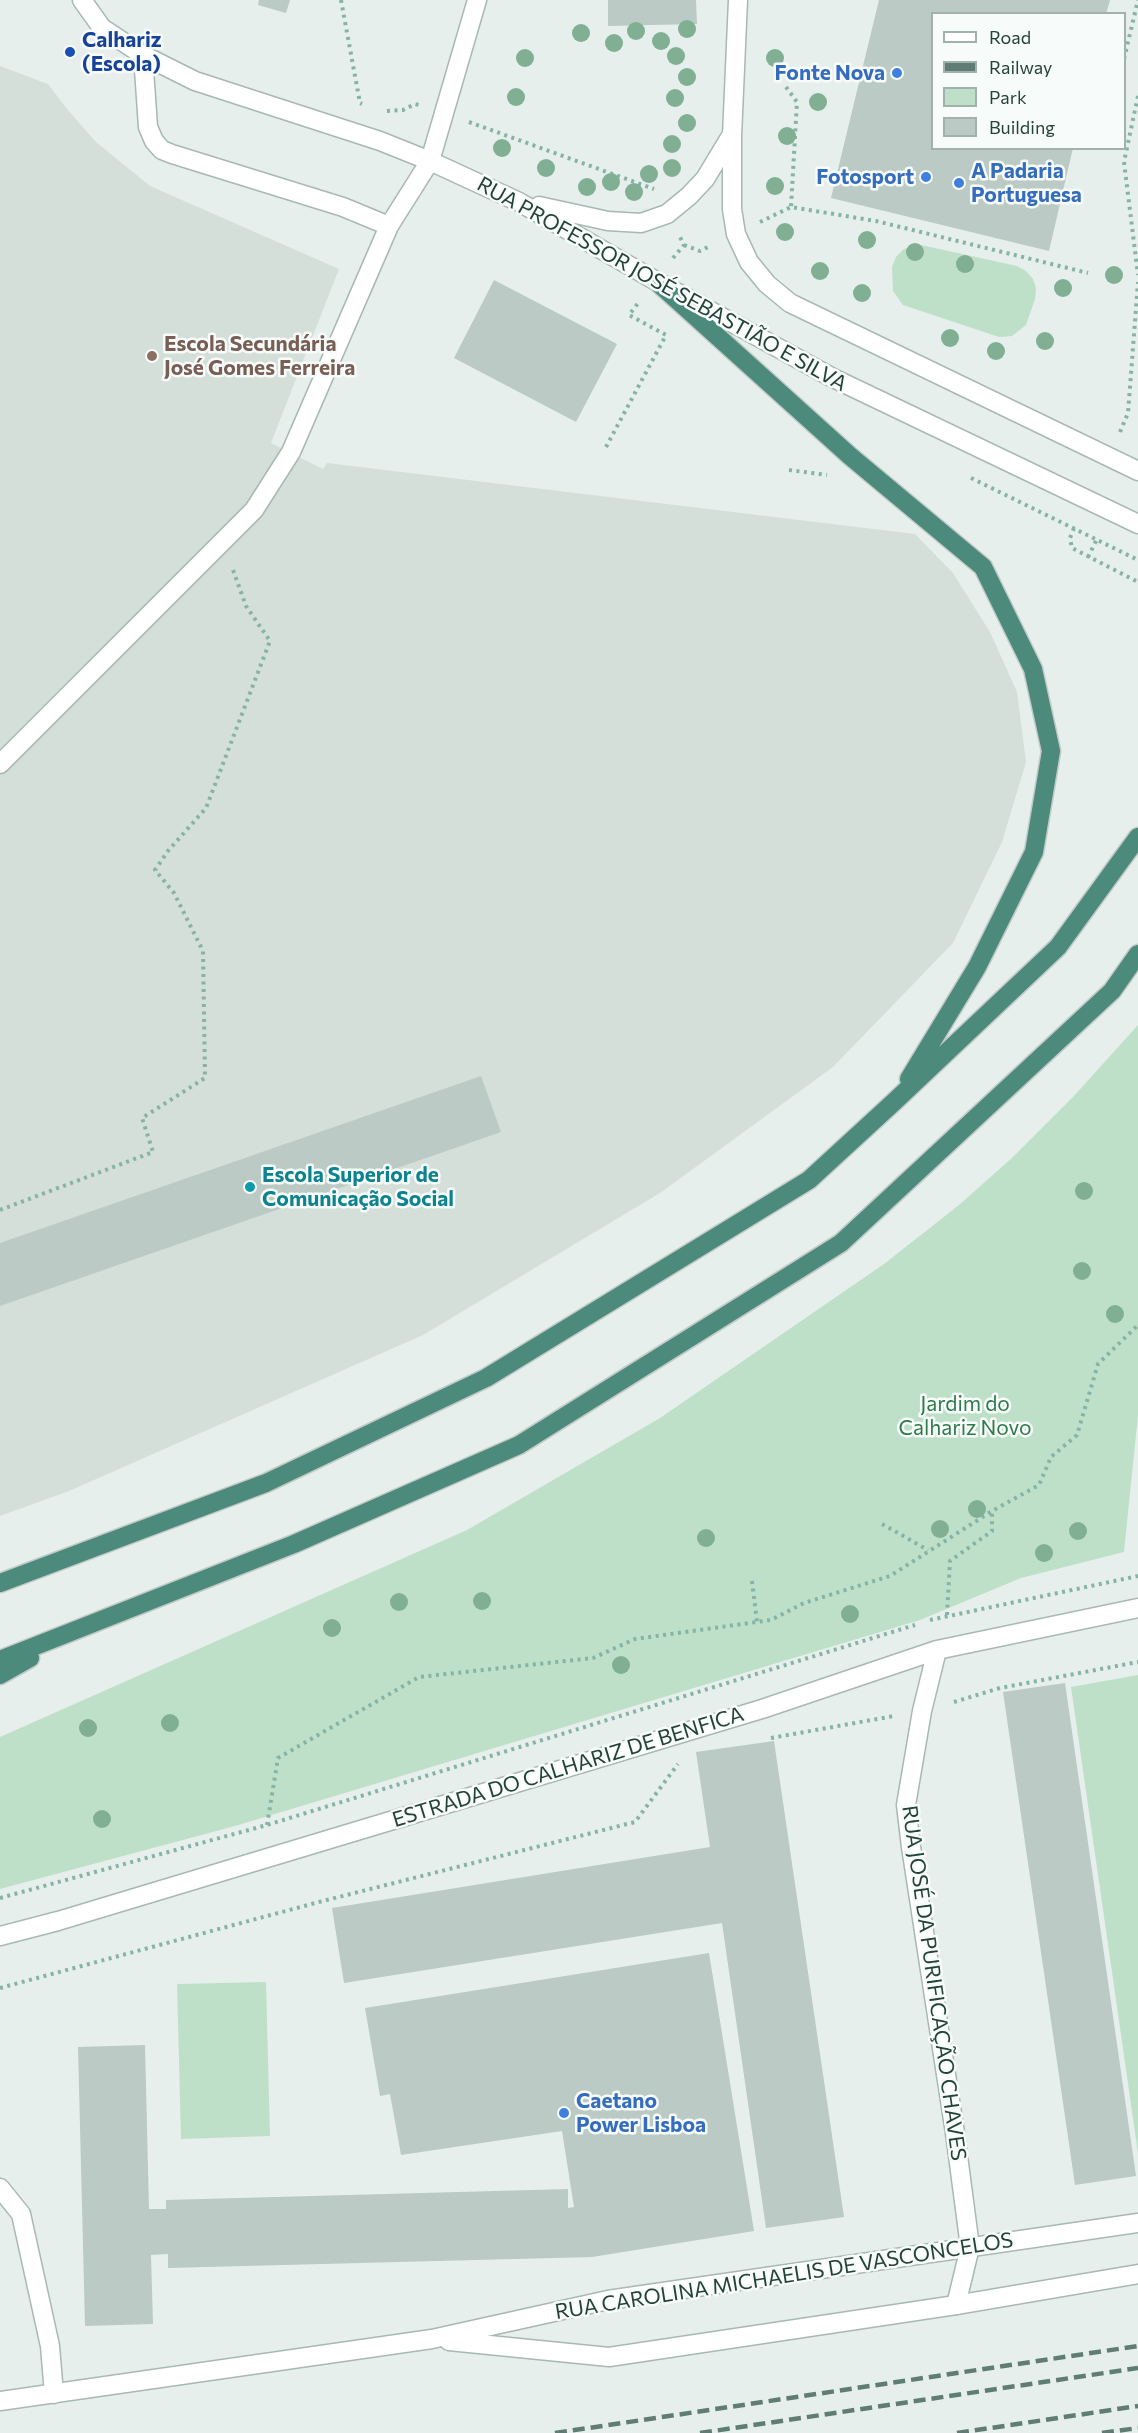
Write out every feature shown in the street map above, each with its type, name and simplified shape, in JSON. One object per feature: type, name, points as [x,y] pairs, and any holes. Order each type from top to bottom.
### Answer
[{"type":"highway","points":[[656,281],[850,456],[983,567],[1032,669],[1051,751],[1034,852],[977,968],[895,1101]]},
{"type":"highway","points":[[0,1583],[266,1483],[486,1378],[808,1180],[1058,947],[1138,837]]},
{"type":"highway","points":[[0,1659],[294,1544],[519,1444],[841,1243],[1112,991],[1138,954]]},
{"type":"highway","points":[[0,1675],[79,1630]]},
{"type":"street","name":"RUA PROFESSOR JOSÉ SEBASTIÃO E SILVA","points":[[82,0],[102,28],[143,55],[195,81],[380,141],[430,160],[519,202],[656,281],[833,378],[1138,525]]},
{"type":"street","points":[[0,764],[254,510],[291,452],[389,226],[430,160],[477,0]]},
{"type":"street","points":[[738,0],[732,136],[732,209],[736,234],[749,262],[767,284],[790,303],[1138,471]]},
{"type":"street","points":[[143,55],[148,127],[154,141],[162,150],[344,207],[389,226]]},
{"type":"street","points":[[519,202],[608,221],[641,223],[668,213],[689,196],[705,179],[732,136]]},
{"type":"street","name":"ESTRADA DO CALHARIZ DE BENFICA","points":[[0,1936],[57,1921],[762,1709],[937,1650],[1138,1608]]},
{"type":"street","name":"RUA JOSÉ DA PURIFICAÇÃO CHAVES","points":[[937,1650],[922,1711],[906,1805],[910,1847],[955,2133],[970,2247]]},
{"type":"street","points":[[0,2188],[21,2214],[50,2346],[54,2394]]},
{"type":"street","name":"RUA CAROLINA MICHAELIS DE VASCONCELOS","points":[[0,2401],[432,2339],[608,2300],[1138,2223]]},
{"type":"street","points":[[956,2305],[970,2247]]},
{"type":"street","name":"RUA CAROLINA MICHAELIS DE VASCONCELOS","points":[[432,2339],[609,2357],[956,2305],[1138,2274]]},
{"type":"path","points":[[1126,54],[1138,0]]},
{"type":"path","points":[[786,87],[797,102],[791,207]]},
{"type":"path","points":[[1138,96],[1124,162],[1138,275]]},
{"type":"path","points":[[684,244],[700,251],[791,207],[876,221],[1088,273]]},
{"type":"path","points":[[1119,434],[1128,413],[1138,282]]},
{"type":"path","points":[[789,470],[835,476],[850,456]]},
{"type":"path","points":[[967,477],[1138,560]]},
{"type":"path","points":[[1074,527],[1070,538],[1072,548],[1138,582]]},
{"type":"path","points":[[0,1210],[153,1152],[142,1118],[205,1078],[203,951],[174,893],[155,870],[168,851],[206,808],[270,641],[246,606],[233,569],[233,531]]},
{"type":"path","points":[[267,1826],[278,1758],[419,1677],[593,1658],[635,1639],[771,1620],[804,1603],[890,1576],[928,1550],[1039,1485],[1051,1457],[1077,1435],[1098,1364],[1138,1324]]},
{"type":"path","points":[[947,1615],[950,1561],[992,1531],[992,1512]]},
{"type":"path","points":[[882,1524],[928,1550]]},
{"type":"path","points":[[0,1898],[267,1826],[947,1615],[1138,1576]]},
{"type":"path","points":[[752,1581],[757,1622]]},
{"type":"path","points":[[768,1739],[922,1711],[1000,1688],[1138,1662]]},
{"type":"path","points":[[0,1988],[319,1902],[635,1822],[680,1761]]},
{"type":"shaded area","points":[[0,66],[48,84],[96,142],[150,186],[339,269],[271,443],[323,469],[327,463],[915,534],[953,573],[990,632],[1017,692],[1026,762],[1002,842],[953,943],[833,1067],[660,1193],[423,1335],[69,1491],[0,1516]]},
{"type":"green space","points":[[921,245],[1017,266],[1026,271],[1033,279],[1036,288],[1035,299],[1026,325],[1012,336],[999,337],[903,305],[893,291],[892,267],[896,257],[904,249]]},
{"type":"green space","name":"Jardim do Calhariz Novo","points":[[1138,1025],[1138,1415],[1124,1552],[1021,1578],[920,1620],[235,1826],[0,1889],[0,1737],[467,1530],[660,1418],[884,1264],[959,1205],[1013,1157],[1073,1097]]},
{"type":"green space","points":[[1138,1675],[1138,2153],[1071,1687]]},
{"type":"green space","points":[[266,1982],[270,2136],[181,2139],[177,1984]]},
{"type":"building","points":[[259,0],[290,0],[286,13],[258,5]]},
{"type":"building","points":[[608,0],[696,0],[697,24],[608,26]]},
{"type":"building","name":"Fonte Nova","points":[[879,0],[1110,0],[1107,12],[931,12],[931,150],[1073,150],[1049,251],[831,198]]},
{"type":"building","points":[[494,280],[617,344],[576,422],[454,358]]},
{"type":"building","name":"Escola Superior de Comunicação Social","points":[[481,1076],[501,1132],[0,1306],[0,1243]]},
{"type":"building","points":[[1065,1683],[1136,2176],[1075,2185],[1003,1692]]},
{"type":"building","points":[[774,1741],[844,2217],[766,2228],[722,1923],[344,1983],[332,1908],[710,1847],[696,1752]]},
{"type":"building","name":"Caetano Power Lisboa","points":[[709,1953],[754,2231],[592,2257],[168,2268],[168,2254],[151,2255],[153,2324],[85,2326],[78,2047],[145,2045],[149,2209],[166,2209],[166,2200],[568,2189],[568,2208],[574,2207],[562,2131],[401,2155],[390,2094],[380,2096],[365,2008]]},
{"type":"railway","points":[[555,2433],[1138,2346]]},
{"type":"railway","points":[[700,2433],[1138,2368]]},
{"type":"railway","points":[[957,2433],[1138,2406]]},
{"type":"railway","points":[[1102,2433],[1138,2428]]},
{"type":"place","name":"Calhariz (Escola)","points":[[70,52]]},
{"type":"place","name":"Fonte Nova","points":[[897,73]]},
{"type":"place","name":"Fotosport","points":[[926,177]]},
{"type":"place","name":"A Padaria Portuguesa","points":[[959,183]]},
{"type":"place","name":"Escola Secundária José Gomes Ferreira","points":[[152,356]]},
{"type":"place","name":"Escola Superior de Comunicação Social","points":[[250,1187]]},
{"type":"place","name":"Caetano Power Lisboa","points":[[564,2113]]}]
